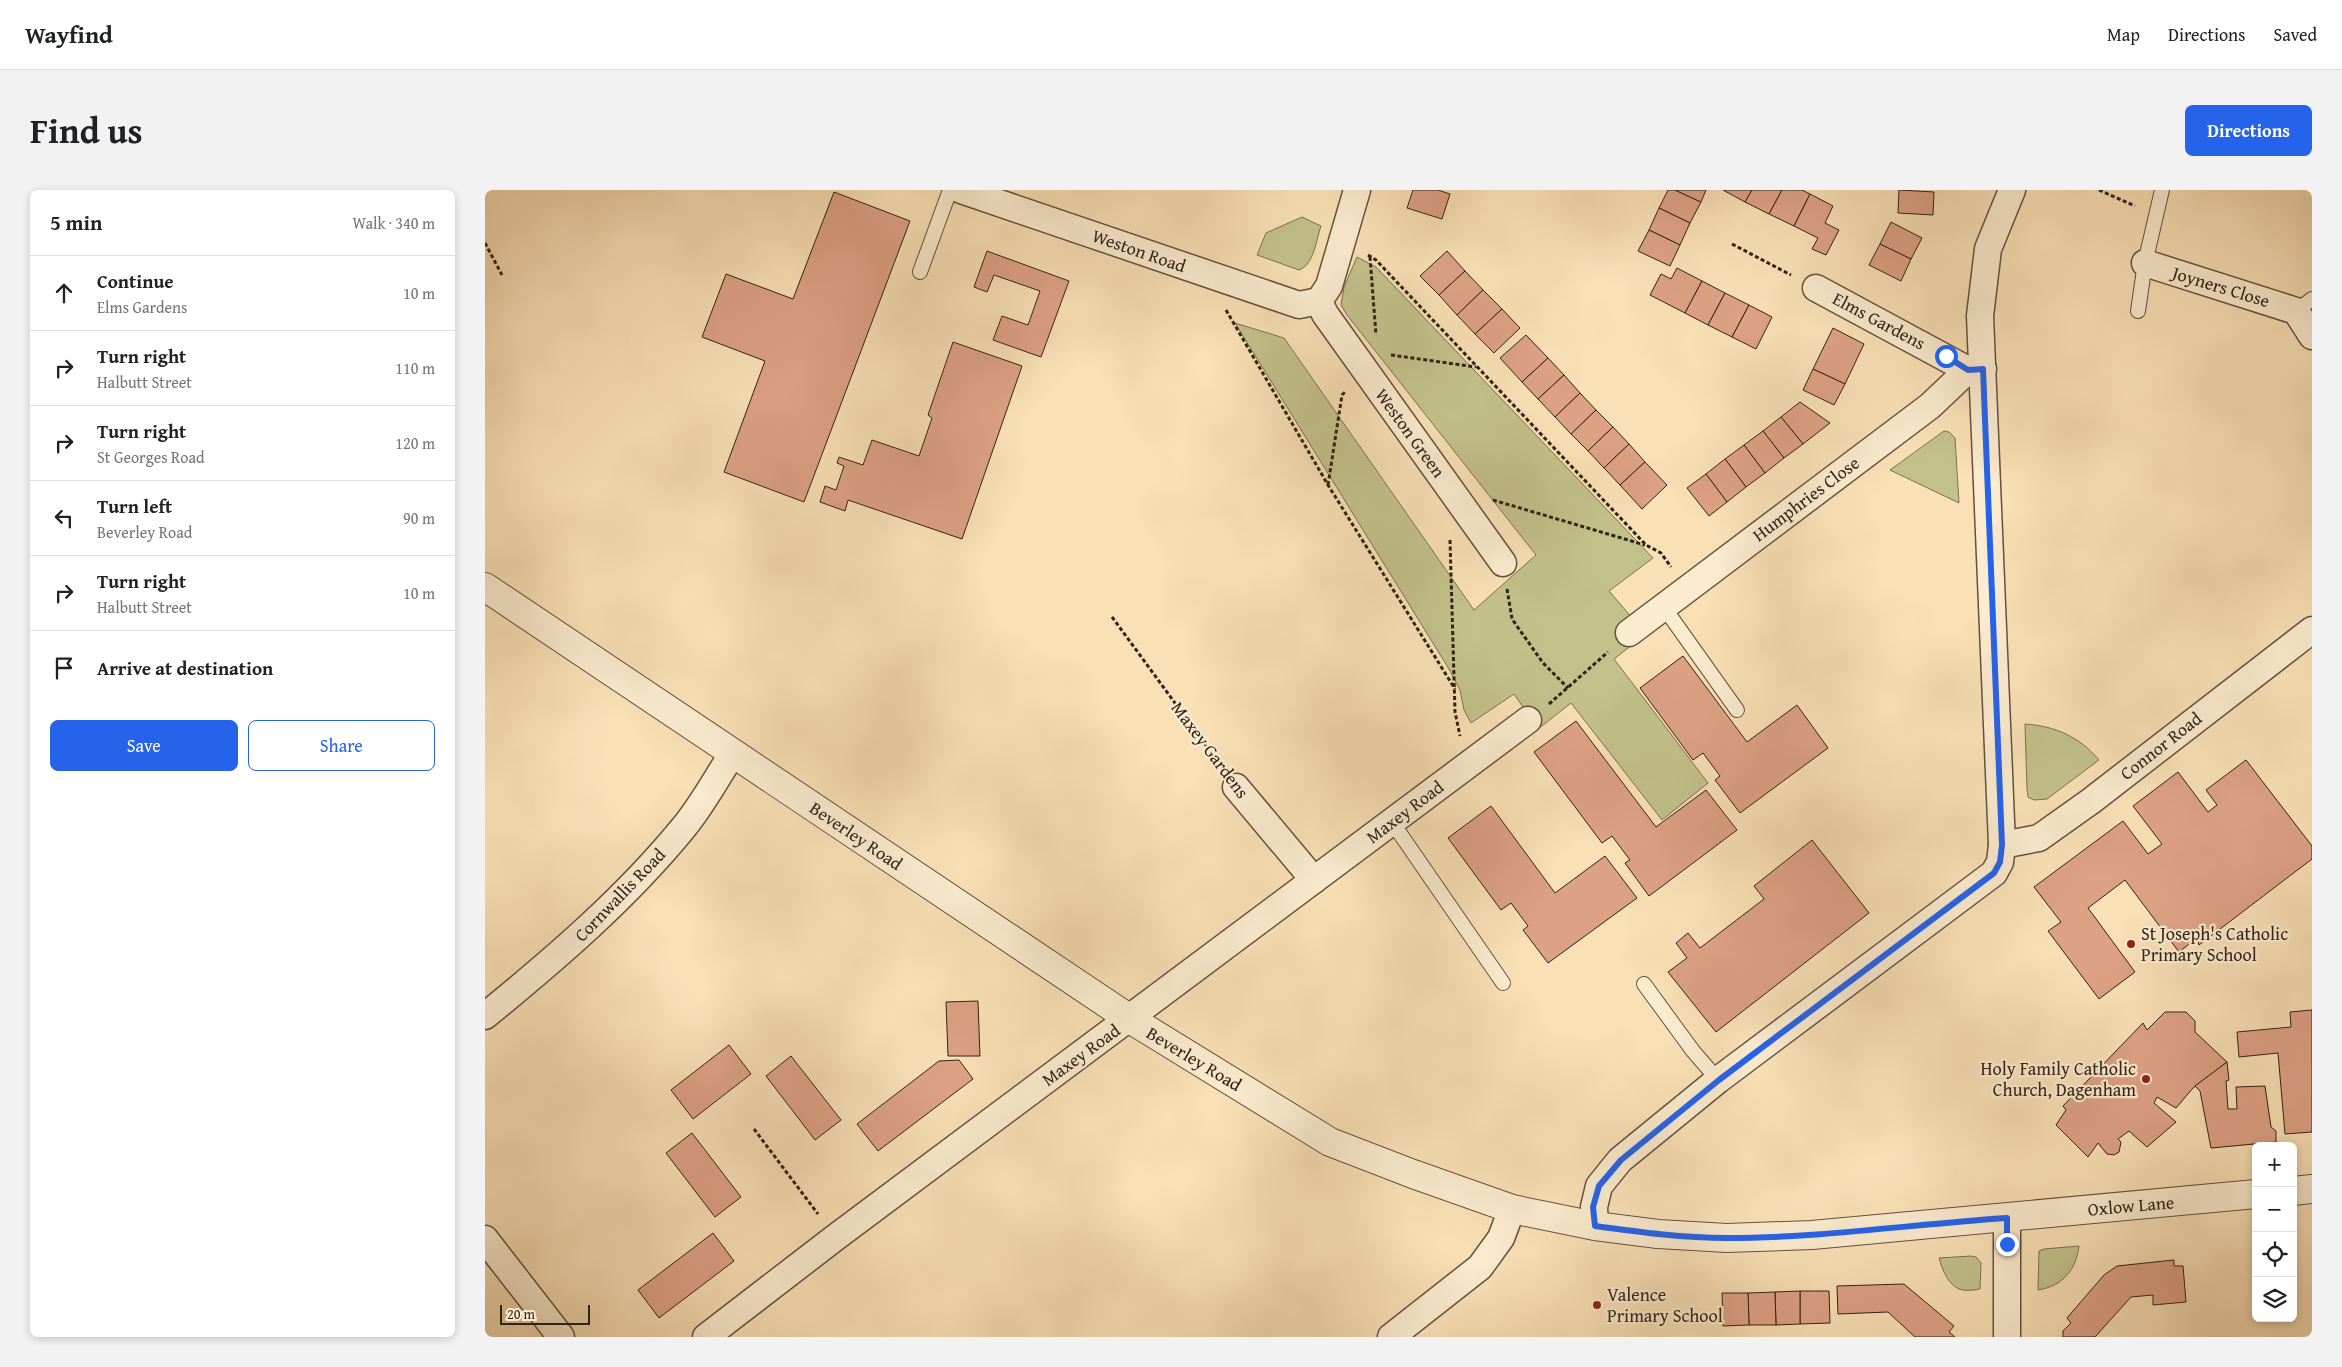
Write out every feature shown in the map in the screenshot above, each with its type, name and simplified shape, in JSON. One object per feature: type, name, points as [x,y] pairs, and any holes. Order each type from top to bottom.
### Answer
[{"type":"street","name":"Weston Road","points":[[961,190],[1299,305],[1319,301]]},
{"type":"street","points":[[1319,301],[1329,286],[1357,190]]},
{"type":"street","points":[[1595,1226],[1593,1207],[1599,1186],[1621,1160],[1719,1080],[1994,873],[2000,862],[2002,845],[1975,370],[1988,249],[2011,190]]},
{"type":"street","name":"Joyners Close","points":[[2145,264],[2304,305],[2312,336]]},
{"type":"street","name":"Elms Gardens","points":[[1816,288],[1975,370]]},
{"type":"street","name":"Weston Green","points":[[1319,301],[1325,314],[1503,563]]},
{"type":"street","name":"Humphries Close","points":[[1629,633],[1975,370]]},
{"type":"street","name":"Beverley Road","points":[[485,587],[1130,1019],[1330,1142],[1512,1209],[1595,1226],[1658,1234],[1727,1238],[1812,1235],[2007,1218]]},
{"type":"street","name":"Connor Road","points":[[2002,845],[2039,838],[2091,801],[2312,630]]},
{"type":"street","name":"Maxey Road","points":[[706,1337],[836,1237],[1528,720]]},
{"type":"street","name":"Cornwallis Road","points":[[485,1016],[565,950],[640,878],[686,825],[733,753]]},
{"type":"street","name":"Maxey Gardens","points":[[1236,787],[1314,880]]},
{"type":"street","points":[[2297,1191],[2312,1189]]},
{"type":"street","name":"Oxlow Lane","points":[[2007,1218],[2252,1194]]},
{"type":"street","points":[[1391,1337],[1480,1267],[1501,1238],[1512,1209]]},
{"type":"street","points":[[2007,1218],[2007,1337]]},
{"type":"street","points":[[485,1239],[561,1337]]},
{"type":"lane","points":[[920,272],[950,190]]},
{"type":"lane","points":[[2138,311],[2145,264],[2162,190]]},
{"type":"lane","points":[[1663,606],[1737,710]]},
{"type":"lane","points":[[1392,822],[1503,983]]},
{"type":"lane","points":[[1644,984],[1693,1051],[1719,1080]]},
{"type":"path","points":[[2099,190],[2155,215]]},
{"type":"path","points":[[1343,238],[1370,256],[1646,545]]},
{"type":"path","points":[[485,243],[502,275]]},
{"type":"path","points":[[1732,244],[1816,288]]},
{"type":"path","points":[[1370,256],[1377,344]]},
{"type":"path","points":[[1211,275],[1230,321],[1328,485],[1455,689]]},
{"type":"path","points":[[1387,355],[1477,367]]},
{"type":"path","points":[[1328,485],[1342,395]]},
{"type":"path","points":[[1487,498],[1646,545],[1661,553],[1687,588]]},
{"type":"path","points":[[1450,531],[1455,712],[1467,766]]},
{"type":"path","points":[[1503,563],[1512,619],[1543,663],[1568,688]]},
{"type":"path","name":"Maxey Gardens","points":[[1112,616],[1236,787]]},
{"type":"path","points":[[1528,720],[1568,688],[1629,633]]},
{"type":"path","points":[[753,1129],[836,1237]]},
{"type":"shaded area","points":[[1302,217],[1321,226],[1314,251],[1304,267],[1299,270],[1257,255],[1266,233]]},
{"type":"shaded area","points":[[1357,257],[1376,267],[1653,558],[1609,591],[1646,634],[1614,659],[1708,783],[1662,820],[1571,703],[1538,729],[1514,694],[1471,723],[1464,710],[1460,690],[1449,669],[1235,323],[1284,338],[1474,610],[1536,555],[1347,315],[1341,305],[1344,287]]},
{"type":"shaded area","points":[[1944,431],[1949,432],[1955,438],[1959,503],[1890,470]]},
{"type":"shaded area","points":[[2025,724],[2047,727],[2066,734],[2084,745],[2099,760],[2047,799],[2034,800],[2028,797],[2027,789]]},
{"type":"shaded area","points":[[2079,1246],[2075,1262],[2067,1276],[2055,1285],[2038,1290],[2039,1251]]},
{"type":"shaded area","points":[[1976,1257],[1981,1263],[1980,1289],[1958,1289],[1950,1282],[1939,1258]]},
{"type":"building","points":[[1413,190],[1438,190],[1450,194],[1442,219],[1407,208]]},
{"type":"building","points":[[1668,190],[1675,190],[1701,202],[1690,223],[1659,208]]},
{"type":"building","points":[[1675,190],[1706,190],[1701,202]]},
{"type":"building","points":[[1723,190],[1752,190],[1745,202]]},
{"type":"building","points":[[1752,190],[1782,190],[1769,214],[1745,202]]},
{"type":"building","points":[[1782,190],[1802,190],[1810,194],[1794,226],[1769,214]]},
{"type":"building","points":[[1899,190],[1934,192],[1933,215],[1898,213]]},
{"type":"building","points":[[834,192],[910,221],[804,502],[724,472],[765,361],[702,337],[726,274],[793,299]]},
{"type":"building","points":[[1810,194],[1833,206],[1825,223],[1839,230],[1826,255],[1812,249],[1818,238],[1794,226]]},
{"type":"building","points":[[1659,208],[1690,223],[1680,245],[1649,230]]},
{"type":"building","points":[[1891,222],[1922,238],[1911,259],[1880,244]]},
{"type":"building","points":[[1649,230],[1680,245],[1670,266],[1638,251]]},
{"type":"building","points":[[1880,244],[1911,259],[1901,281],[1869,265]]},
{"type":"building","points":[[987,251],[1069,281],[1041,357],[993,340],[1002,316],[1028,325],[1040,291],[994,275],[987,292],[974,287]]},
{"type":"building","points":[[1447,251],[1465,271],[1439,295],[1420,276]]},
{"type":"building","points":[[1677,268],[1702,281],[1685,313],[1650,295],[1661,274],[1671,279]]},
{"type":"building","points":[[1465,271],[1483,290],[1457,315],[1439,295]]},
{"type":"building","points":[[1702,281],[1725,293],[1708,325],[1685,313]]},
{"type":"building","points":[[1483,290],[1502,309],[1475,334],[1457,315]]},
{"type":"building","points":[[1725,293],[1749,305],[1732,337],[1708,325]]},
{"type":"building","points":[[1749,305],[1772,317],[1756,349],[1732,337]]},
{"type":"building","points":[[1502,309],[1520,328],[1494,353],[1475,334]]},
{"type":"building","points":[[1833,328],[1864,344],[1845,384],[1813,369]]},
{"type":"building","points":[[1526,335],[1548,358],[1522,382],[1500,358]]},
{"type":"building","points":[[953,342],[1022,366],[962,539],[848,500],[845,511],[820,502],[825,486],[836,490],[844,466],[837,463],[839,457],[863,465],[872,440],[919,456],[932,418],[928,415]]},
{"type":"building","points":[[1548,358],[1564,375],[1538,399],[1522,382]]},
{"type":"building","points":[[1813,369],[1845,384],[1834,405],[1803,390]]},
{"type":"building","points":[[1564,375],[1580,393],[1555,417],[1538,399]]},
{"type":"building","points":[[1580,393],[1596,410],[1571,434],[1555,417]]},
{"type":"building","points":[[1800,402],[1830,423],[1803,444],[1781,417]]},
{"type":"building","points":[[1596,410],[1613,427],[1588,451],[1571,434]]},
{"type":"building","points":[[1781,417],[1803,444],[1784,458],[1763,431]]},
{"type":"building","points":[[1613,427],[1629,444],[1604,468],[1588,451]]},
{"type":"building","points":[[1763,431],[1784,458],[1765,473],[1744,445]]},
{"type":"building","points":[[1629,444],[1645,462],[1620,485],[1604,468]]},
{"type":"building","points":[[1744,445],[1765,473],[1746,487],[1725,459]]},
{"type":"building","points":[[1725,459],[1746,487],[1727,502],[1706,474]]},
{"type":"building","points":[[1645,462],[1667,485],[1642,509],[1620,485]]},
{"type":"building","points":[[1706,474],[1727,502],[1709,516],[1687,488]]},
{"type":"building","points":[[1683,656],[1747,742],[1797,705],[1828,748],[1740,813],[1715,780],[1720,776],[1703,753],[1693,760],[1640,688]]},
{"type":"building","points":[[1576,721],[1656,827],[1706,790],[1737,830],[1649,896],[1625,863],[1630,860],[1612,836],[1602,843],[1534,752]]},
{"type":"building","points":[[2246,760],[2312,846],[2312,859],[2199,945],[2197,938],[2179,952],[2125,880],[2088,908],[2135,972],[2099,999],[2048,931],[2061,922],[2034,887],[2123,821],[2148,854],[2162,844],[2133,806],[2178,772],[2208,812],[2217,805],[2206,790]]},
{"type":"building","points":[[1491,806],[1555,893],[1605,856],[1637,898],[1548,963],[1523,930],[1528,926],[1511,903],[1501,910],[1448,838]]},
{"type":"building","points":[[1812,840],[1869,913],[1716,1032],[1668,972],[1687,958],[1676,943],[1688,933],[1700,948],[1764,899],[1754,886]]},
{"type":"building","points":[[978,1001],[980,1056],[948,1056],[946,1002]]},
{"type":"building","points":[[2312,1010],[2312,1132],[2285,1134],[2278,1053],[2239,1057],[2237,1032],[2291,1027],[2290,1012]]},
{"type":"building","name":"Holy Family Catholic Church, Dagenham","points":[[2165,1012],[2186,1012],[2195,1021],[2195,1032],[2227,1062],[2193,1088],[2176,1108],[2157,1097],[2154,1103],[2176,1122],[2147,1147],[2129,1131],[2118,1139],[2121,1142],[2119,1152],[2114,1155],[2107,1154],[2098,1143],[2088,1157],[2056,1125],[2066,1110],[2063,1106],[2143,1023],[2147,1030]]},
{"type":"building","points":[[729,1045],[751,1074],[693,1119],[671,1090]]},
{"type":"building","points":[[791,1056],[841,1120],[815,1140],[766,1076]]},
{"type":"building","points":[[959,1060],[973,1079],[878,1151],[857,1124],[939,1061]]},
{"type":"building","points":[[2227,1062],[2229,1080],[2226,1081],[2228,1109],[2237,1109],[2236,1087],[2265,1086],[2271,1127],[2276,1131],[2276,1142],[2252,1142],[2252,1144],[2211,1148],[2200,1091],[2195,1086]]},
{"type":"building","points":[[692,1133],[741,1197],[715,1217],[666,1153]]},
{"type":"building","points":[[713,1233],[734,1261],[659,1318],[638,1290]]},
{"type":"building","points":[[2174,1260],[2174,1266],[2183,1266],[2186,1302],[2153,1305],[2153,1295],[2131,1297],[2095,1337],[2063,1337],[2063,1331],[2071,1323],[2067,1318],[2104,1275],[2117,1266]]},
{"type":"building","points":[[1904,1284],[1954,1326],[1949,1332],[1955,1337],[1915,1337],[1888,1312],[1838,1314],[1837,1286]]},
{"type":"building","points":[[1800,1291],[1829,1291],[1830,1323],[1800,1324]]},
{"type":"building","points":[[1800,1291],[1800,1324],[1776,1325],[1775,1292]]},
{"type":"building","points":[[1775,1292],[1776,1325],[1749,1325],[1748,1293]]},
{"type":"building","points":[[1722,1293],[1748,1293],[1749,1325],[1723,1326]]},
{"type":"place","name":"St Joseph's Catholic Primary School","points":[[2131,944]]},
{"type":"place","name":"Holy Family Catholic Church, Dagenham","points":[[2146,1079]]},
{"type":"place","name":"Valence Primary School","points":[[1597,1305]]},
{"type":"route","points":[[1946,356],[1968,370],[1983,369],[2002,845],[2000,862],[1994,873],[1719,1080],[1621,1160],[1599,1186],[1593,1207],[1595,1226],[1658,1234],[1727,1238],[1812,1235],[2007,1218],[2007,1244]]}]
